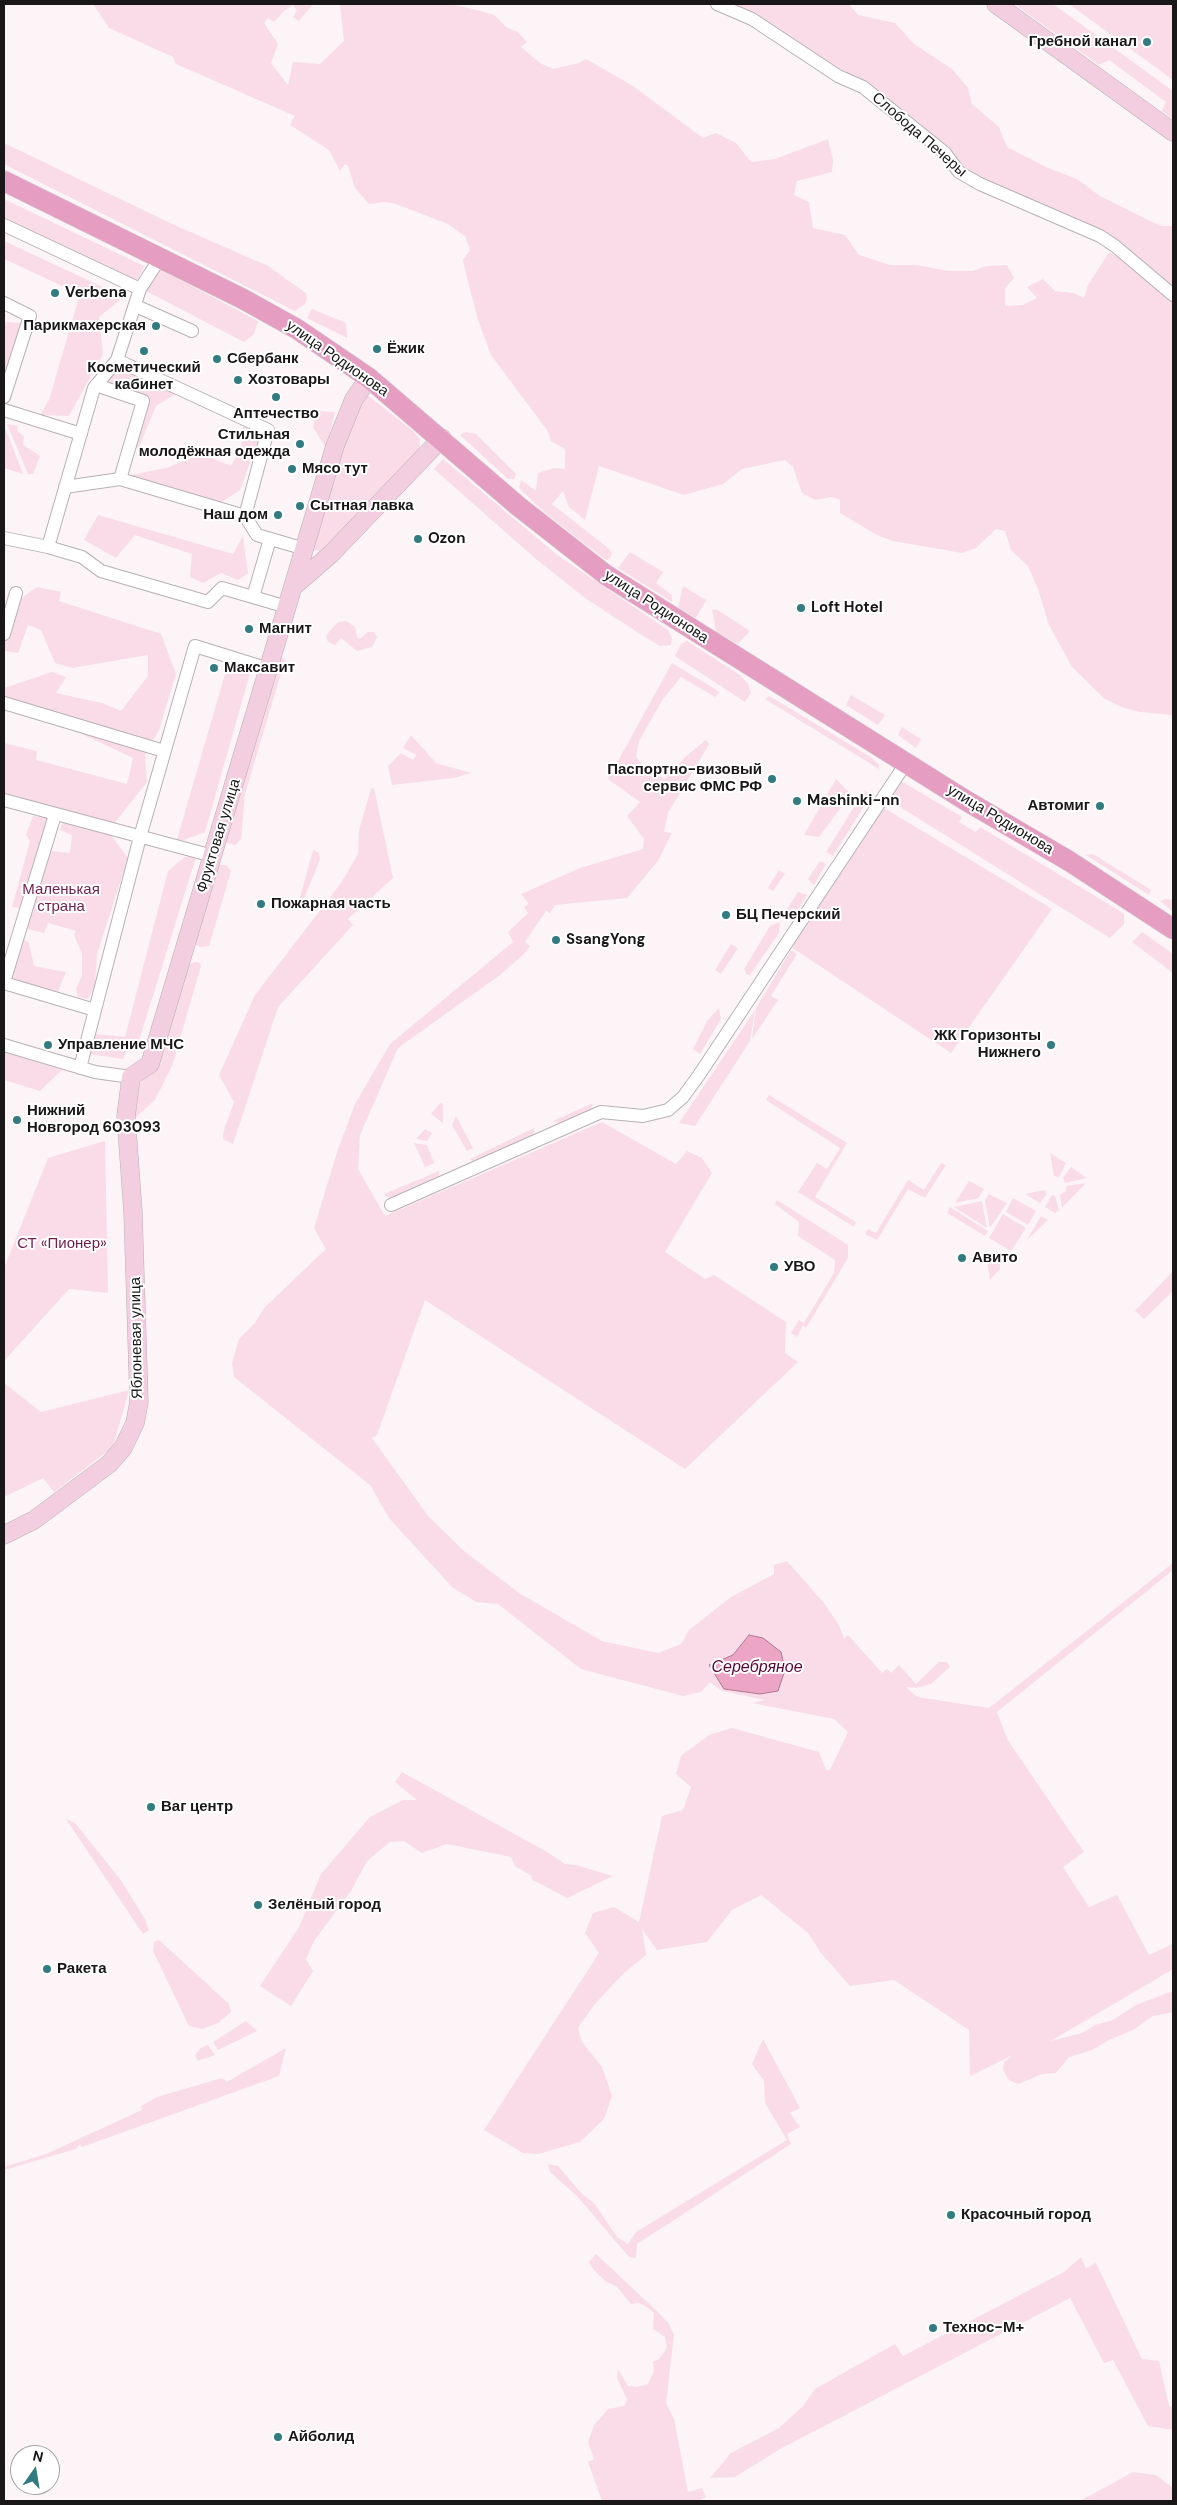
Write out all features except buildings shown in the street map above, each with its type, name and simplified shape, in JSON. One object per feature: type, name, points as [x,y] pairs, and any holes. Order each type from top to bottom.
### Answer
[{"type":"main road","name":"улица Родионова","points":[[4,181],[160,258],[297,329],[370,378],[442,438],[518,506],[606,575],[906,763],[1068,861],[1173,929]]},
{"type":"street","name":"Слобода Печеры","points":[[717,4],[752,18],[838,76],[863,87],[946,153],[959,172],[980,184],[1100,236],[1115,246],[1173,295]]},
{"type":"street","points":[[996,4],[1173,132]]},
{"type":"street","points":[[4,225],[140,289]]},
{"type":"street","points":[[48,546],[96,385],[117,360],[140,289],[160,258]]},
{"type":"street","points":[[4,303],[30,316],[4,397]]},
{"type":"street","points":[[136,306],[192,331]]},
{"type":"street","points":[[117,360],[268,430],[245,516]]},
{"type":"street","name":"Фруктовая улица","points":[[131,1077],[150,1064],[344,421],[354,399],[370,378]]},
{"type":"street","points":[[96,385],[143,401],[120,480]]},
{"type":"street","points":[[4,410],[80,434]]},
{"type":"street","points":[[294,586],[324,560],[442,438]]},
{"type":"street","points":[[66,487],[120,480],[245,516],[257,535],[305,549],[311,556],[324,560]]},
{"type":"street","points":[[4,538],[48,546],[82,557],[101,570],[208,602],[222,588],[288,608]]},
{"type":"street","points":[[253,597],[270,539]]},
{"type":"street","points":[[4,634],[16,593]]},
{"type":"street","points":[[80,1068],[140,837],[195,646],[269,669]]},
{"type":"street","points":[[4,703],[164,751]]},
{"type":"street","points":[[391,1205],[602,1112],[643,1116],[668,1110],[683,1097],[699,1075],[906,763]]},
{"type":"street","points":[[4,800],[54,815],[213,856]]},
{"type":"street","points":[[54,815],[4,983],[95,1010]]},
{"type":"street","points":[[4,1045],[80,1068],[131,1077]]},
{"type":"street","name":"Яблоневая улица","points":[[4,1535],[34,1520],[109,1464],[123,1448],[136,1423],[139,1394],[134,1222],[126,1116],[131,1077]]},
{"type":"green space","points":[[93,4],[313,4],[299,21],[293,17],[297,11],[293,5],[284,11],[274,22],[268,18],[264,23],[278,44],[271,63],[288,85],[293,62],[320,64],[344,41],[340,5],[342,4],[450,4],[494,15],[506,27],[518,32],[527,42],[521,47],[540,63],[553,69],[579,63],[586,59],[633,86],[703,138],[716,133],[736,143],[751,162],[775,159],[828,139],[833,160],[832,172],[797,181],[794,195],[809,202],[813,228],[845,235],[859,255],[890,265],[917,265],[948,271],[973,271],[986,266],[1007,265],[1014,278],[1005,288],[1005,306],[1023,305],[1037,298],[1027,287],[1043,279],[1055,291],[1074,293],[1084,298],[1088,285],[1109,252],[1125,261],[1122,248],[963,170],[858,79],[724,4],[849,4],[858,15],[895,23],[914,44],[952,69],[968,88],[972,104],[999,127],[1007,147],[1048,168],[1077,179],[1100,196],[1150,221],[1162,226],[1173,226],[1173,715],[1140,712],[1121,707],[1105,699],[1072,667],[1049,625],[1038,589],[1028,566],[1011,550],[1005,531],[996,529],[976,548],[962,553],[893,541],[877,535],[840,513],[840,500],[832,497],[815,500],[802,493],[793,467],[785,460],[742,469],[723,484],[684,495],[599,466],[585,520],[569,507],[563,491],[552,504],[608,548],[612,553],[610,558],[607,560],[603,558],[545,513],[519,488],[521,480],[536,491],[538,473],[554,468],[565,469],[565,449],[551,441],[547,430],[491,355],[478,320],[463,260],[470,250],[465,236],[448,224],[396,204],[385,202],[369,204],[355,188],[348,166],[345,164],[340,171],[329,150],[290,125],[295,116],[176,64],[173,57],[109,28]]},
{"type":"green space","points":[[1014,4],[1053,4],[1173,91],[1173,119],[1162,111],[1166,102],[1109,60],[1099,65]]},
{"type":"green space","name":"Гребной канал","points":[[1069,4],[1173,4],[1173,80]]},
{"type":"green space","points":[[4,143],[172,224],[268,266],[306,293],[305,304],[295,311],[4,164]]},
{"type":"green space","points":[[4,199],[144,266],[136,283],[4,217]]},
{"type":"green space","points":[[4,241],[124,297],[99,317],[103,354],[69,416],[40,415],[49,400],[80,294],[4,259]]},
{"type":"green space","points":[[160,269],[258,321],[254,334],[244,342],[146,291]]},
{"type":"green space","points":[[312,309],[346,323],[347,338],[307,318]]},
{"type":"green space","points":[[6,322],[22,323],[4,383],[4,330]]},
{"type":"green space","points":[[118,367],[179,392],[156,406],[139,447],[132,450],[139,397],[103,389]]},
{"type":"green space","points":[[366,394],[412,430],[420,439],[420,449],[327,547],[319,551],[313,550],[311,547],[350,421]]},
{"type":"green space","points":[[316,411],[335,412],[326,448],[313,427]]},
{"type":"green space","points":[[245,412],[265,422],[240,490],[220,503],[126,476],[166,468],[201,454],[231,466],[241,447]]},
{"type":"green space","points":[[7,424],[18,426],[17,431],[24,436],[23,445],[40,456],[33,474],[28,474]]},
{"type":"green space","points":[[4,425],[23,474],[4,468]]},
{"type":"green space","points":[[466,432],[476,434],[516,474],[514,479],[508,479],[460,435]]},
{"type":"green space","points":[[443,459],[556,554],[668,630],[672,638],[671,645],[660,646],[640,634],[585,598],[536,559],[434,469]]},
{"type":"green space","points":[[98,515],[233,554],[243,536],[248,573],[238,580],[221,573],[203,583],[190,577],[192,554],[135,535],[116,558],[84,540]]},
{"type":"green space","points":[[630,552],[663,572],[656,583],[672,595],[672,602],[618,568]]},
{"type":"green space","points":[[683,586],[706,600],[696,618],[678,608]]},
{"type":"green space","points":[[37,587],[61,592],[59,601],[161,634],[176,674],[159,730],[145,754],[147,782],[113,825],[5,793],[4,743],[37,751],[36,760],[127,784],[133,758],[69,728],[4,704],[4,688],[52,672],[66,677],[56,693],[102,703],[121,711],[148,676],[148,655],[72,668],[55,663],[41,630],[28,625],[18,653],[4,651],[4,627],[11,605]]},
{"type":"green space","points":[[716,609],[750,631],[738,644],[716,632],[712,610]]},
{"type":"green space","points":[[346,621],[355,627],[357,637],[360,639],[368,632],[374,632],[377,637],[372,647],[357,651],[341,638],[335,645],[328,642],[326,636],[334,626],[339,622]]},
{"type":"green space","points":[[687,641],[740,675],[748,684],[751,693],[745,702],[675,656],[681,644]]},
{"type":"green space","points":[[278,653],[285,660],[245,794],[241,839],[235,845],[227,843],[224,837]]},
{"type":"green space","points":[[234,663],[250,673],[205,832],[176,843],[225,674]]},
{"type":"green space","points":[[672,663],[720,692],[715,697],[681,677],[663,699],[639,741],[636,757],[645,767],[665,779],[685,757],[706,740],[709,744],[668,813],[664,832],[672,833],[658,861],[627,898],[555,905],[550,913],[546,911],[525,942],[530,946],[524,954],[500,975],[398,1048],[360,1135],[358,1169],[385,1216],[602,1122],[676,1164],[687,1151],[702,1158],[712,1173],[665,1252],[705,1279],[714,1275],[786,1322],[785,1353],[798,1362],[685,1469],[425,1300],[377,1435],[372,1438],[428,1516],[464,1551],[519,1593],[602,1641],[658,1653],[681,1644],[689,1630],[731,1597],[774,1574],[774,1565],[787,1561],[824,1603],[839,1625],[844,1639],[848,1635],[882,1673],[887,1669],[891,1673],[899,1665],[916,1684],[939,1662],[947,1662],[950,1667],[931,1684],[916,1688],[906,1687],[917,1697],[989,1708],[1173,1563],[1173,1570],[997,1712],[1007,1739],[1084,1852],[1063,1867],[1089,1907],[1117,1895],[1149,1955],[1173,1944],[1173,1969],[1051,2041],[1082,2033],[1095,2025],[1113,2020],[1136,2005],[1173,1991],[1173,2012],[1153,2016],[1133,2030],[1109,2040],[1092,2050],[1069,2057],[1056,2073],[1042,2074],[1018,2084],[1009,2080],[1003,2070],[1004,2062],[1013,2055],[970,2076],[969,2030],[894,1980],[850,1986],[821,1953],[808,1933],[761,1895],[732,1910],[707,1942],[657,1950],[642,1929],[646,1955],[624,1973],[594,2005],[578,2028],[582,2042],[602,2067],[612,2096],[604,2119],[580,2142],[538,2154],[523,2153],[484,2130],[599,1953],[585,1933],[593,1913],[614,1907],[639,1922],[662,1816],[683,1810],[691,1787],[676,1774],[681,1756],[709,1735],[732,1728],[819,1752],[826,1770],[830,1770],[848,1732],[834,1719],[752,1703],[765,1700],[722,1691],[710,1682],[701,1692],[683,1696],[581,1669],[498,1604],[476,1602],[452,1587],[389,1518],[370,1485],[234,1377],[232,1363],[239,1339],[255,1323],[265,1307],[326,1249],[314,1228],[338,1149],[355,1104],[390,1044],[513,942],[508,932],[528,913],[524,907],[529,904],[521,894],[580,868],[643,849],[644,839],[627,816],[640,802],[608,779]],"holes":[[[749,1635],[760,1694],[733,1655]]]},
{"type":"green space","points":[[851,695],[885,715],[878,725],[846,705]]},
{"type":"green space","points":[[769,696],[871,757],[879,765],[879,769],[765,699]]},
{"type":"green space","points":[[902,727],[921,739],[916,748],[898,735]]},
{"type":"green space","points":[[411,735],[436,763],[471,773],[454,778],[392,785],[388,766],[401,753],[413,760],[416,755],[403,748]]},
{"type":"green space","points":[[836,779],[851,794],[819,837],[804,835]]},
{"type":"green space","points":[[901,781],[962,817],[959,822],[976,832],[980,827],[1115,908],[1124,914],[1124,924],[1110,938],[889,800]]},
{"type":"green space","points":[[374,788],[393,878],[348,919],[353,925],[278,1007],[233,1144],[223,1139],[223,1133],[234,1102],[219,1075],[255,995],[341,883],[358,854],[359,830],[371,789]]},
{"type":"green space","points":[[864,791],[871,795],[833,856],[826,852]]},
{"type":"green space","points":[[884,808],[1052,909],[951,1053],[791,947]]},
{"type":"green space","points":[[33,816],[48,818],[21,908],[12,907],[30,841],[26,835]]},
{"type":"green space","name":"Маленькая страна","points":[[63,821],[110,834],[128,858],[97,954],[95,985],[88,999],[78,997],[76,989],[82,975],[82,954],[74,935],[76,931],[48,923],[44,933],[24,928],[42,866],[46,867],[51,851],[70,853],[72,835],[60,830]]},
{"type":"green space","points":[[313,850],[319,853],[320,859],[304,899],[297,908]]},
{"type":"green space","points":[[1093,854],[1151,890],[1149,895],[1086,855]]},
{"type":"green space","points":[[185,857],[196,857],[137,1047],[126,1052],[123,1059],[90,1054],[96,1034],[125,1037],[168,871]]},
{"type":"green space","points":[[820,861],[826,864],[814,885],[808,879]]},
{"type":"green space","points":[[217,865],[226,865],[231,871],[209,946],[201,947],[196,945],[194,939]]},
{"type":"green space","points":[[779,870],[785,874],[773,891],[768,888]]},
{"type":"green space","points":[[798,892],[807,895],[794,916],[789,914],[787,909]]},
{"type":"green space","points":[[1166,899],[1173,900],[1173,912],[1160,901]]},
{"type":"green space","points":[[780,922],[779,933],[750,975],[747,975],[744,969],[770,926]]},
{"type":"green space","points":[[1142,932],[1173,954],[1173,973],[1132,942]]},
{"type":"green space","points":[[20,937],[29,943],[34,966],[66,972],[57,994],[8,980]]},
{"type":"green space","points":[[731,944],[738,948],[721,974],[715,970]]},
{"type":"green space","points":[[791,950],[797,954],[771,996],[778,1000],[752,1039],[756,1008]]},
{"type":"green space","points":[[199,962],[201,966],[172,1066],[155,1100],[134,1119],[136,1087],[152,1073],[189,965]]},
{"type":"green space","points":[[719,1008],[721,1019],[700,1054],[693,1049],[707,1021]]},
{"type":"green space","points":[[755,1010],[750,1041],[695,1126],[679,1123]]},
{"type":"green space","points":[[4,1052],[62,1070],[40,1091],[4,1080]]},
{"type":"green space","points":[[769,1095],[847,1143],[815,1197],[856,1222],[854,1227],[798,1192],[817,1163],[827,1169],[840,1148],[766,1100]]},
{"type":"green space","points":[[440,1103],[443,1104],[443,1123],[431,1114]]},
{"type":"green space","points":[[593,1103],[590,1111],[562,1124],[553,1121]]},
{"type":"green space","points":[[456,1116],[473,1148],[467,1151],[452,1125]]},
{"type":"green space","points":[[534,1128],[534,1133],[530,1138],[473,1162],[470,1159]]},
{"type":"green space","points":[[425,1129],[432,1133],[427,1141],[416,1139]]},
{"type":"green space","name":"СТ «Пионер»","points":[[105,1141],[108,1293],[69,1289],[4,1361],[4,1268],[48,1158]]},
{"type":"green space","points":[[414,1143],[427,1145],[434,1163],[425,1167]]},
{"type":"green space","points":[[1050,1153],[1066,1163],[1059,1177],[1054,1176]]},
{"type":"green space","points":[[941,1163],[946,1165],[925,1198],[908,1189],[877,1240],[865,1234],[868,1229],[876,1233],[908,1180],[924,1190]]},
{"type":"green space","points":[[1071,1167],[1087,1178],[1065,1183],[1063,1178]]},
{"type":"green space","points":[[439,1171],[439,1178],[394,1198],[387,1197],[384,1194]]},
{"type":"green space","points":[[969,1181],[984,1189],[978,1198],[955,1203]]},
{"type":"green space","points":[[1086,1183],[1062,1208],[1060,1195],[1066,1191],[1066,1186]]},
{"type":"green space","points":[[1045,1190],[1047,1194],[1040,1203],[1025,1194]]},
{"type":"green space","points":[[989,1194],[1007,1203],[990,1228],[985,1200]]},
{"type":"green space","points":[[1052,1195],[1055,1196],[1059,1210],[1055,1213],[1045,1207]]},
{"type":"green space","points":[[1013,1198],[1036,1211],[1028,1225],[1006,1212]]},
{"type":"green space","points":[[777,1200],[848,1245],[848,1258],[806,1328],[803,1325],[797,1337],[791,1333],[799,1320],[804,1323],[834,1273],[835,1260],[798,1236],[799,1222],[775,1204]]},
{"type":"green space","points":[[982,1201],[987,1228],[954,1207]]},
{"type":"green space","points":[[950,1207],[988,1231],[985,1236],[947,1213]]},
{"type":"green space","points":[[1003,1214],[1026,1228],[1011,1251],[989,1238]]},
{"type":"green space","points":[[1041,1216],[1048,1220],[1027,1240]]},
{"type":"green space","points":[[986,1255],[1000,1264],[1000,1269],[990,1280]]},
{"type":"green space","points":[[1173,1271],[1173,1291],[1144,1319],[1135,1311]]},
{"type":"green space","points":[[4,1383],[41,1412],[129,1390],[113,1447],[54,1492],[43,1478],[4,1497]]},
{"type":"green space","points":[[402,1772],[547,1852],[565,1864],[576,1865],[613,1876],[567,1898],[531,1879],[532,1876],[515,1866],[511,1857],[447,1844],[422,1853],[404,1841],[390,1842],[367,1861],[351,1891],[314,1941],[306,1959],[313,1971],[291,2006],[260,1986],[299,1927],[321,1874],[370,1817],[403,1800],[417,1800],[395,1782]]},
{"type":"green space","points":[[66,1819],[75,1823],[120,1879],[145,1919],[149,1930],[143,1934]]},
{"type":"green space","points":[[159,1940],[229,2004],[231,2012],[218,2023],[202,2029],[189,2026],[153,1951],[154,1942]]},
{"type":"green space","points":[[246,2021],[257,2031],[218,2050],[213,2042]]},
{"type":"green space","points":[[763,2039],[800,2108],[790,2113],[800,2127],[787,2134],[791,2144],[637,2244],[636,2258],[629,2257],[577,2196],[550,2172],[548,2164],[558,2166],[582,2194],[594,2203],[617,2237],[628,2244],[636,2232],[787,2140],[765,2103],[764,2081],[752,2064]]},
{"type":"green space","points":[[208,2045],[215,2055],[198,2061],[195,2055],[201,2048]]},
{"type":"green space","points":[[286,2048],[279,2076],[82,2147],[80,2144],[76,2149],[4,2170],[4,2167],[46,2154],[142,2110],[141,2106],[157,2097],[222,2078],[227,2082]]},
{"type":"green space","points":[[596,2254],[658,2312],[669,2324],[674,2335],[666,2403],[674,2419],[688,2492],[702,2488],[706,2497],[697,2501],[602,2501],[588,2462],[594,2459],[588,2442],[594,2425],[608,2409],[624,2406],[627,2400],[617,2378],[618,2369],[628,2386],[637,2387],[648,2384],[654,2371],[653,2362],[659,2359],[667,2348],[665,2337],[653,2329],[654,2313],[644,2305],[638,2303],[631,2304],[616,2286],[606,2282],[593,2269],[589,2262]]},
{"type":"green space","points":[[1081,2257],[1086,2268],[1096,2263],[1142,2359],[1159,2361],[1169,2406],[1173,2407],[1173,2430],[1148,2426],[1113,2360],[1104,2363],[1070,2298],[780,2449],[735,2477],[710,2478],[731,2453],[779,2428],[803,2406],[815,2389],[895,2344],[903,2356],[1064,2272]]},
{"type":"green space","points":[[1133,2472],[1156,2475],[1173,2488],[1173,2501],[1080,2501]]},
{"type":"water","name":"Серебряное","points":[[749,1635],[763,1638],[781,1652],[785,1670],[778,1691],[760,1694],[724,1689],[709,1665],[733,1655]]},
{"type":"place","name":"Гребной канал","points":[[1147,42]]},
{"type":"place","name":"Verbena","points":[[55,293]]},
{"type":"place","name":"Парикмахерская","points":[[156,326]]},
{"type":"place","name":"Ёжик","points":[[377,349]]},
{"type":"place","name":"Косметический кабинет","points":[[144,351]]},
{"type":"place","name":"Сбербанк","points":[[217,359]]},
{"type":"place","name":"Хозтовары","points":[[238,380]]},
{"type":"place","name":"Аптечество","points":[[276,397]]},
{"type":"place","name":"Стильная молодёжная одежда","points":[[300,444]]},
{"type":"place","name":"Мясо тут","points":[[292,469]]},
{"type":"place","name":"Сытная лавка","points":[[300,506]]},
{"type":"place","name":"Наш дом","points":[[278,515]]},
{"type":"place","name":"Ozon","points":[[418,539]]},
{"type":"place","name":"Loft Hotel","points":[[801,608]]},
{"type":"place","name":"Магнит","points":[[249,629]]},
{"type":"place","name":"Максавит","points":[[214,668]]},
{"type":"place","name":"Паспортно-визовый сервис ФМС РФ","points":[[772,779]]},
{"type":"place","name":"Mashinki-nn","points":[[797,801]]},
{"type":"place","name":"Автомиг","points":[[1100,806]]},
{"type":"place","name":"Пожарная часть","points":[[261,904]]},
{"type":"place","name":"БЦ Печерский","points":[[726,915]]},
{"type":"place","name":"SsangYong","points":[[556,940]]},
{"type":"place","name":"Управление МЧС","points":[[48,1045]]},
{"type":"place","name":"ЖК Горизонты Нижнего","points":[[1051,1045]]},
{"type":"place","name":"Нижний Новгород 603093","points":[[17,1120]]},
{"type":"place","name":"Авито","points":[[962,1258]]},
{"type":"place","name":"УВО","points":[[774,1267]]},
{"type":"place","name":"Ваг центр","points":[[151,1807]]},
{"type":"place","name":"Зелёный город","points":[[258,1905]]},
{"type":"place","name":"Ракета","points":[[47,1969]]},
{"type":"place","name":"Красочный город","points":[[951,2215]]},
{"type":"place","name":"Технос-М+","points":[[933,2328]]},
{"type":"place","name":"Айболид","points":[[278,2437]]}]
